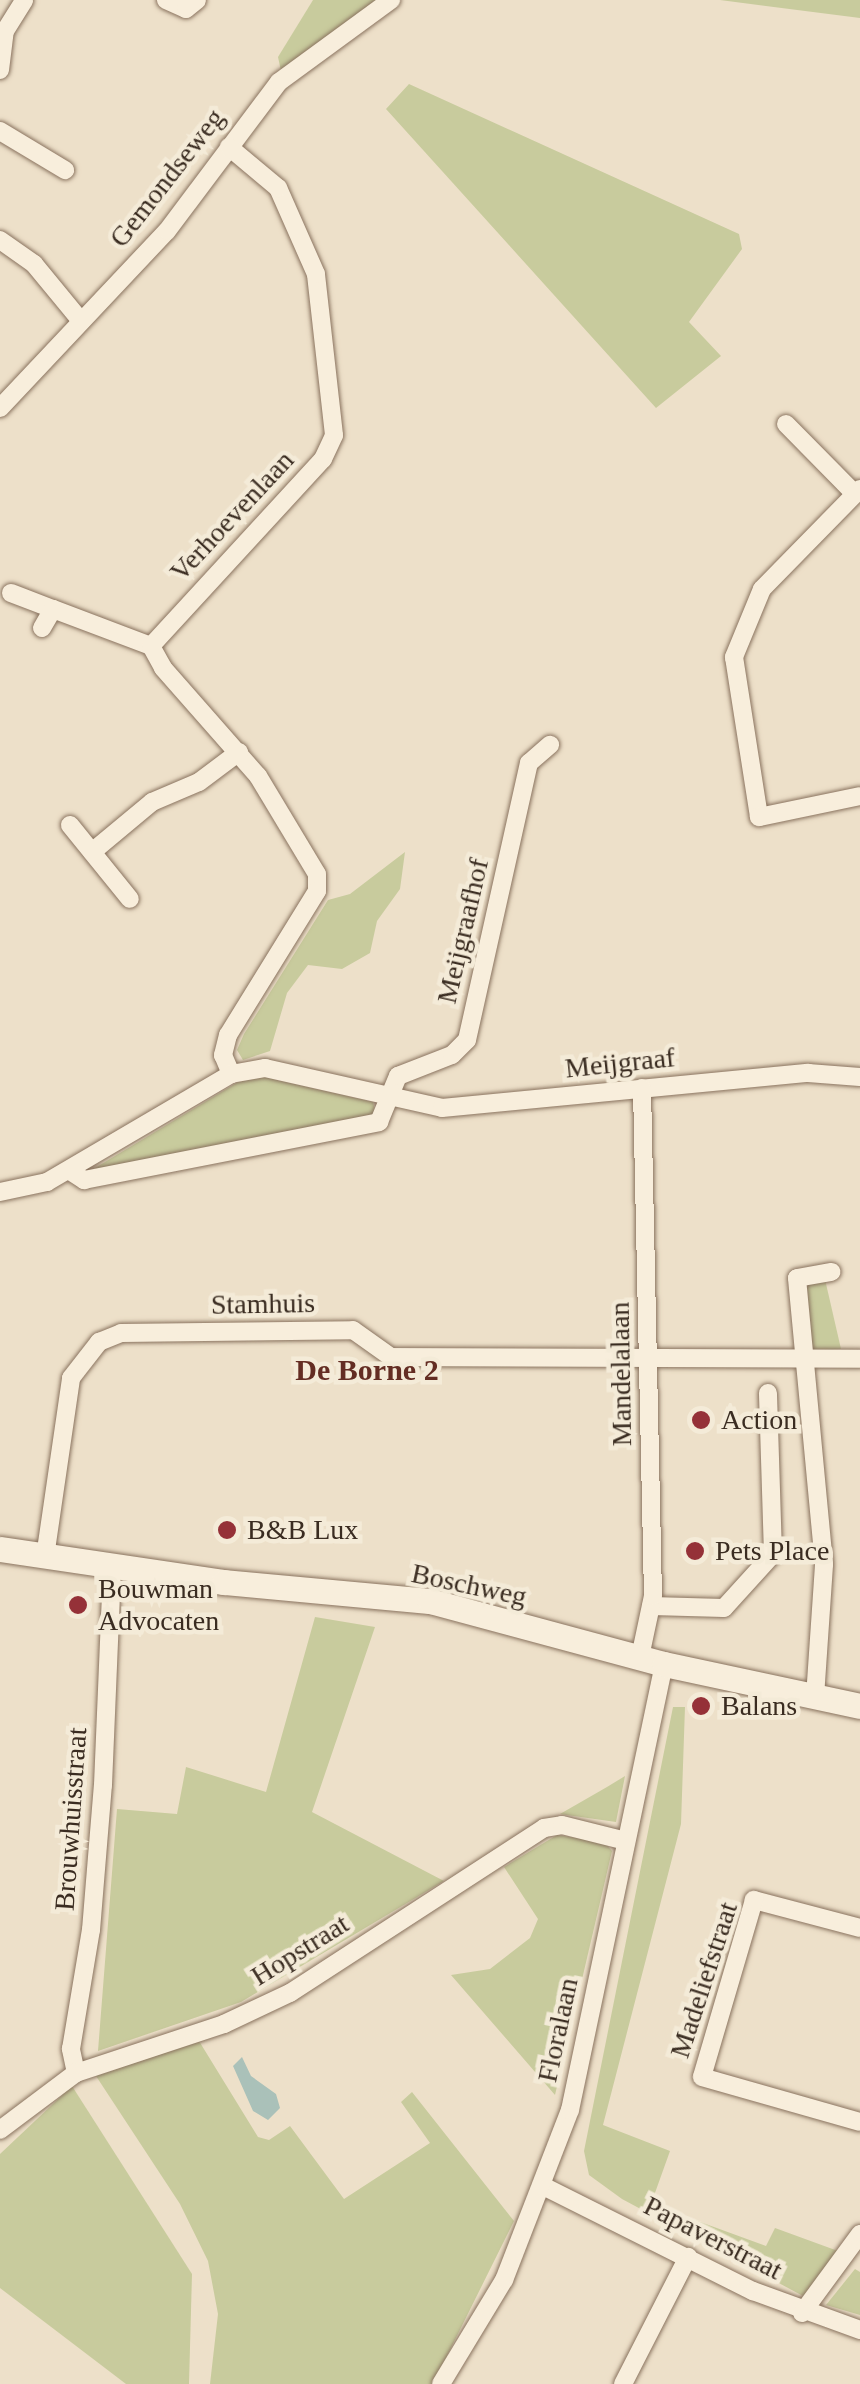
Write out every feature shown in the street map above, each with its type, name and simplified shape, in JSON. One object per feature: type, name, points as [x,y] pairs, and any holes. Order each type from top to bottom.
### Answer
[{"type":"street","points":[[0,70],[6,31],[24,0]]},
{"type":"street","points":[[166,0],[186,9],[196,0]]},
{"type":"street","name":"Gemondseweg","points":[[0,408],[167,231],[280,82],[392,0]]},
{"type":"street","points":[[0,130],[65,170]]},
{"type":"street","name":"Verhoevenlaan","points":[[151,646],[322,458],[334,435],[316,274],[278,188],[229,147]]},
{"type":"street","points":[[0,240],[34,264],[81,320]]},
{"type":"street","points":[[786,424],[857,491],[762,590],[734,657],[759,817],[860,796]]},
{"type":"street","points":[[11,592],[151,646],[163,668],[238,752],[275,801],[318,882],[228,1035],[223,1055],[231,1074]]},
{"type":"street","points":[[42,628],[53,609]]},
{"type":"street","name":"Meijgraafhof","points":[[388,1094],[398,1076],[452,1055],[467,1040],[528,763],[550,746]]},
{"type":"street","points":[[92,852],[152,802],[199,782],[238,752]]},
{"type":"street","points":[[70,825],[130,899]]},
{"type":"street","name":"Meijgraaf","points":[[0,1192],[70,1171],[231,1074],[285,1068],[388,1094],[470,1108],[808,1073],[860,1077]]},
{"type":"street","name":"Mandelalaan","points":[[642,1088],[652,1660]]},
{"type":"street","name":"Meijgraaf","points":[[70,1171],[84,1180],[370,1126],[383,1117],[388,1094]]},
{"type":"street","points":[[815,1696],[824,1564],[801,1358],[798,1278],[831,1272]]},
{"type":"street","name":"Stamhuis","points":[[45,1557],[71,1378],[99,1342],[122,1333],[353,1330],[391,1357],[649,1355],[860,1359]]},
{"type":"street","points":[[651,1606],[724,1608],[773,1554],[768,1393]]},
{"type":"street","name":"Boschweg","points":[[1,1552],[430,1602],[652,1660],[860,1706]]},
{"type":"street","name":"Brouwhuisstraat","points":[[76,2073],[71,2049],[91,1930],[103,1785],[112,1567]]},
{"type":"street","name":"Floralaan","points":[[442,2384],[504,2280],[544,2187],[570,2110],[626,1841],[652,1660]]},
{"type":"street","name":"Hopstraat","points":[[0,2130],[76,2073],[224,2024],[290,1993],[544,1828],[562,1825],[626,1841]]},
{"type":"street","name":"Madeliefstraat","points":[[860,1928],[754,1900],[702,2077],[860,2122]]},
{"type":"street","name":"Papaverstraat","points":[[544,2187],[802,2313],[860,2330]]},
{"type":"street","points":[[802,2313],[860,2234]]},
{"type":"street","points":[[623,2384],[688,2257]]},
{"type":"green space","points":[[313,0],[381,0],[281,71],[278,57]]},
{"type":"green space","points":[[720,0],[860,0],[860,18]]},
{"type":"green space","points":[[409,84],[739,234],[742,249],[689,322],[721,356],[656,408],[386,109]]},
{"type":"green space","points":[[405,852],[400,889],[377,921],[370,953],[342,969],[308,965],[287,993],[270,1051],[243,1060],[237,1050],[244,1034],[328,900],[350,894]]},
{"type":"green space","points":[[264,1077],[373,1102],[376,1115],[98,1173],[95,1168],[238,1082]]},
{"type":"green space","points":[[824,1275],[841,1349],[813,1352],[806,1277]]},
{"type":"green space","points":[[315,1617],[375,1627],[312,1812],[444,1881],[241,2002],[98,2051],[117,1809],[177,1814],[186,1767],[266,1792]]},
{"type":"green space","points":[[673,1707],[685,1707],[681,1824],[603,2125],[670,2151],[651,2204],[766,2246],[775,2228],[838,2251],[803,2296],[622,2199],[589,2175],[584,2151]]},
{"type":"green space","points":[[625,1776],[616,1822],[560,1814],[607,1787]]},
{"type":"green space","points":[[557,1835],[604,1842],[612,1851],[555,2095],[451,1975],[490,1969],[530,1938],[538,1919],[504,1867]]},
{"type":"green space","points":[[199,2041],[258,2137],[269,2140],[290,2126],[344,2199],[430,2143],[401,2102],[412,2092],[514,2221],[433,2384],[210,2384],[218,2314],[208,2261],[180,2204],[96,2076]]},
{"type":"green space","points":[[72,2086],[192,2274],[189,2384],[126,2384],[0,2288],[0,2154]]},
{"type":"green space","points":[[855,2269],[860,2272],[860,2315],[826,2305]]},
{"type":"water","points":[[242,2057],[251,2076],[276,2094],[280,2108],[268,2120],[253,2111],[233,2066]]},
{"type":"place","name":"Action","points":[[701,1420]]},
{"type":"place","name":"B&B Lux","points":[[227,1530]]},
{"type":"place","name":"Pets Place","points":[[695,1551]]},
{"type":"place","name":"Bouwman Advocaten","points":[[78,1605]]},
{"type":"place","name":"Balans","points":[[701,1706]]},
{"type":"district","name":"De Borne 2","points":[[367,1370]]}]
